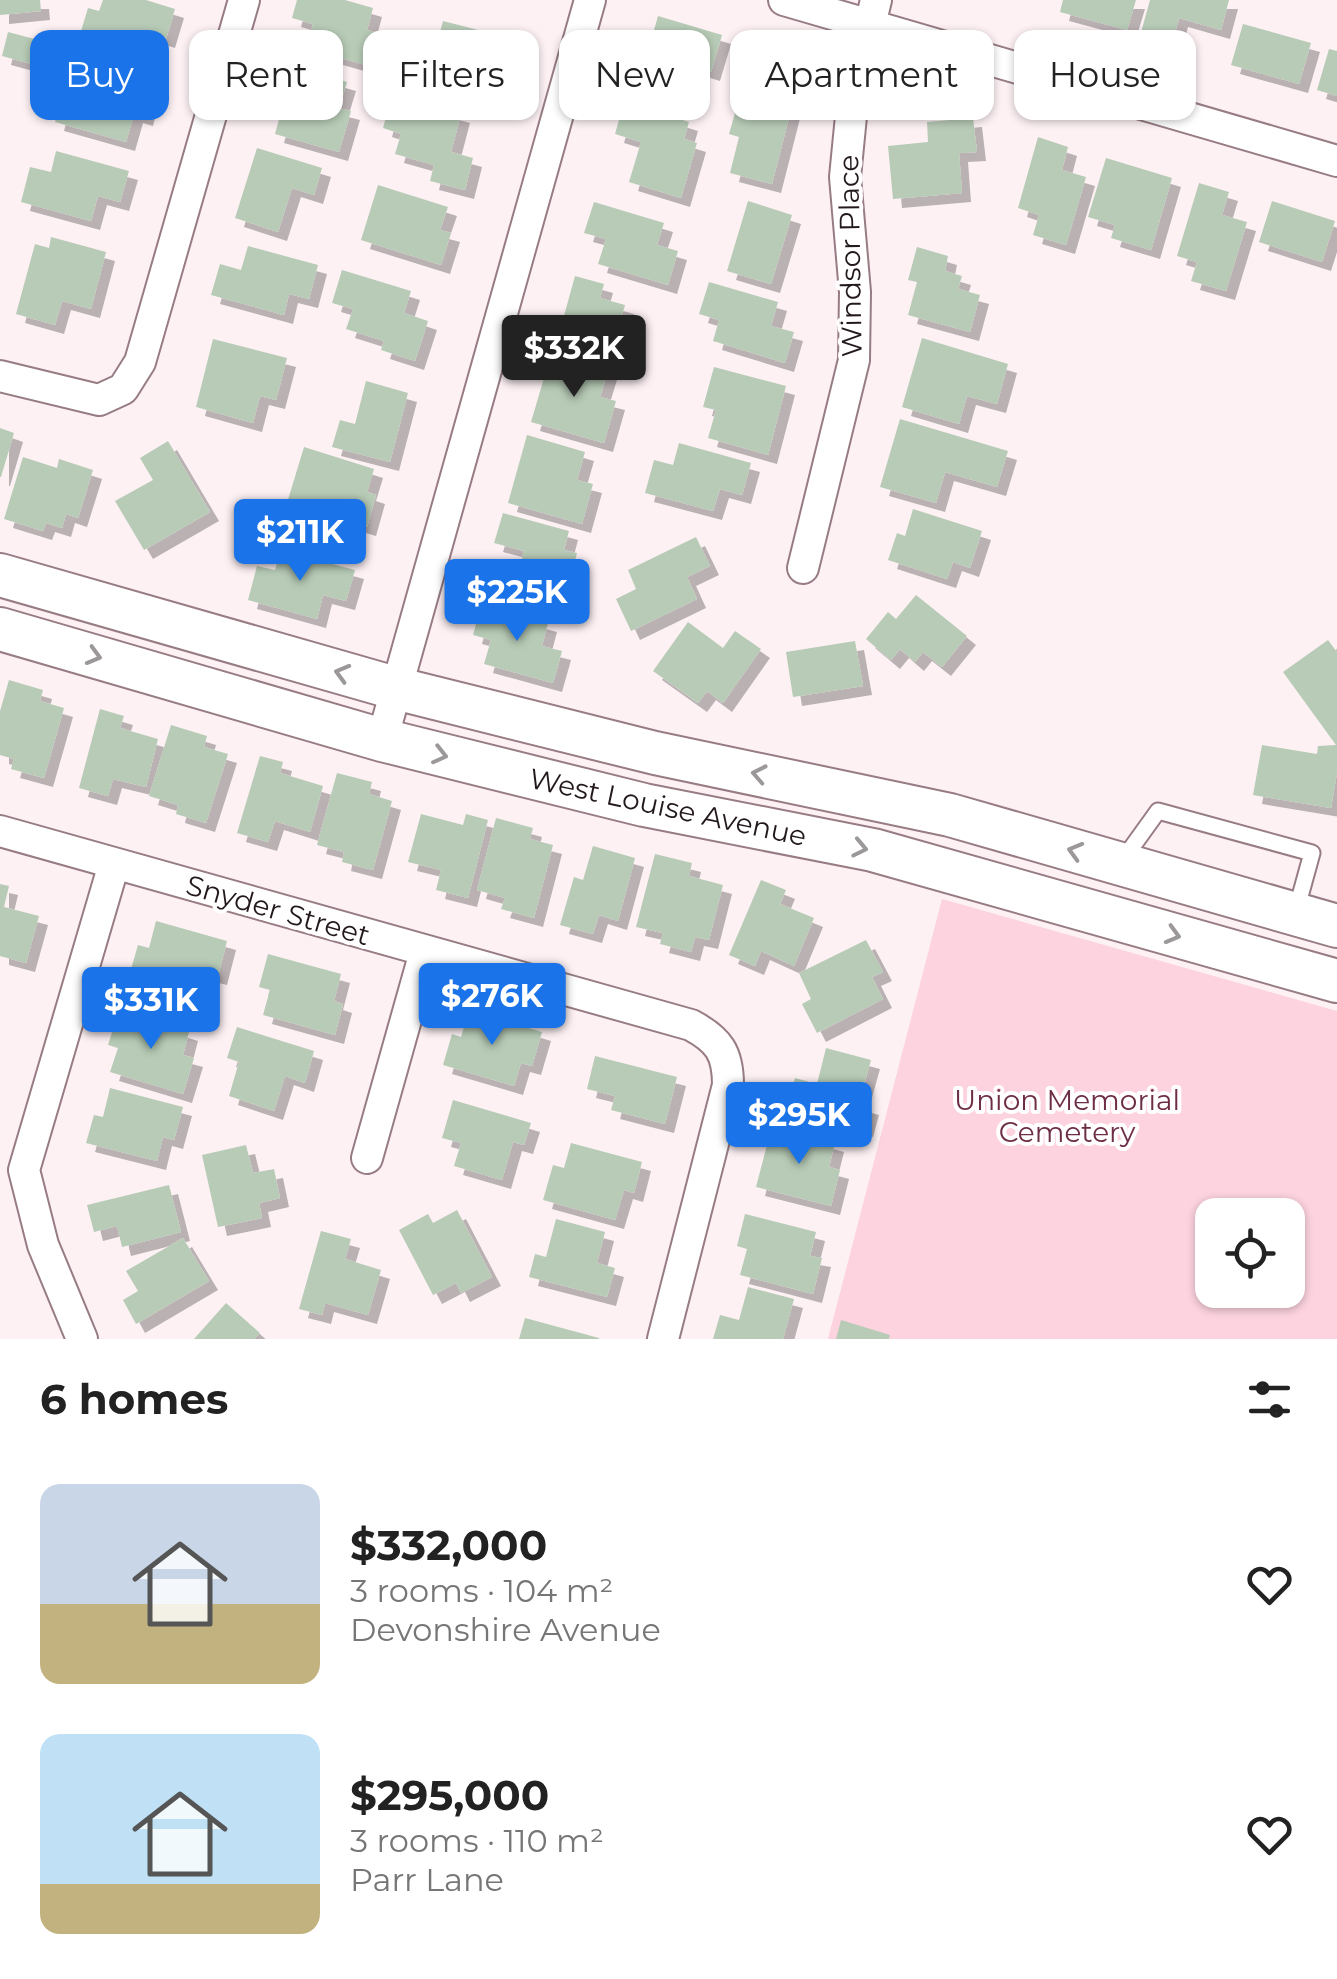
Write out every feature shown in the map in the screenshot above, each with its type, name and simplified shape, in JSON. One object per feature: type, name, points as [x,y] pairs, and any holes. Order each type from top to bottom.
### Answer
[{"type":"main road","name":"West Louise Avenue","points":[[0,575],[394,688],[655,753],[950,815],[1337,926]]},
{"type":"main road","name":"West Louise Avenue","points":[[0,629],[382,740],[644,805],[872,850],[1337,981]]},
{"type":"street","points":[[0,376],[100,400],[123,389],[140,362],[244,0]]},
{"type":"street","points":[[382,740],[590,0]]},
{"type":"street","points":[[784,0],[872,12],[1337,160]]},
{"type":"street","name":"Windsor Place","points":[[803,568],[854,360],[854,292],[845,177],[853,96],[872,12]]},
{"type":"street","name":"Snyder Street","points":[[0,830],[691,1025],[722,1048],[728,1062],[728,1085],[663,1339]]},
{"type":"street","points":[[82,1339],[12,1167],[114,864]]},
{"type":"street","points":[[368,1158],[426,952]]},
{"type":"lane","points":[[1120,864],[1158,811],[1312,853],[1296,914]]},
{"type":"green space","name":"Union Memorial Cemetery","points":[[942,899],[1337,1011],[1337,1339],[828,1339]]},
{"type":"building","points":[[0,0],[40,0],[41,11],[0,15]]},
{"type":"building","points":[[103,0],[146,0],[175,9],[169,30],[81,30],[88,8],[99,11]]},
{"type":"building","points":[[297,0],[345,0],[373,8],[367,30],[363,30],[363,64],[343,59],[343,30],[311,30],[313,24],[292,18]]},
{"type":"building","points":[[1063,0],[1136,0],[1127,30],[1060,12]]},
{"type":"building","points":[[1150,0],[1229,0],[1221,30],[1179,18],[1176,30],[1142,30]]},
{"type":"building","points":[[658,16],[705,30],[654,30]]},
{"type":"building","points":[[443,21],[478,30],[441,30]]},
{"type":"building","points":[[1243,24],[1311,43],[1299,84],[1231,65]]},
{"type":"building","points":[[710,31],[722,35],[710,72]]},
{"type":"building","points":[[8,32],[30,38],[30,64],[2,56]]},
{"type":"building","points":[[1329,49],[1337,51],[1337,96],[1317,90]]},
{"type":"building","points":[[343,109],[351,111],[339,152],[275,134],[279,120],[343,120]]},
{"type":"building","points":[[56,120],[132,120],[126,142]]},
{"type":"building","points":[[385,120],[459,120],[451,152],[473,158],[465,190],[430,181],[434,165],[395,154],[401,134],[383,128]]},
{"type":"building","points":[[619,120],[689,122],[684,139],[697,143],[681,198],[629,182],[641,142],[615,134]]},
{"type":"building","points":[[733,120],[788,120],[772,184],[730,173],[739,137],[729,134]]},
{"type":"building","points":[[973,120],[977,152],[959,153],[962,193],[893,199],[888,146],[928,142],[927,122]]},
{"type":"building","points":[[1038,137],[1068,147],[1062,170],[1086,177],[1066,245],[1033,235],[1039,215],[1018,208]]},
{"type":"building","points":[[257,148],[322,168],[314,195],[292,188],[278,232],[235,218]]},
{"type":"building","points":[[56,151],[129,171],[120,202],[98,196],[91,221],[21,202],[30,167],[51,172]]},
{"type":"building","points":[[1106,158],[1172,178],[1151,250],[1111,238],[1115,225],[1088,217]]},
{"type":"building","points":[[1199,183],[1229,192],[1222,215],[1247,222],[1226,291],[1191,281],[1197,262],[1177,256]]},
{"type":"building","points":[[378,185],[448,207],[440,230],[451,233],[441,265],[361,240]]},
{"type":"building","points":[[748,201],[792,215],[771,284],[727,271]]},
{"type":"building","points":[[1272,201],[1335,221],[1322,262],[1259,242]]},
{"type":"building","points":[[594,202],[664,223],[657,245],[678,251],[668,285],[598,264],[606,239],[584,233]]},
{"type":"building","points":[[51,237],[106,252],[91,309],[62,301],[55,325],[16,314],[35,244],[49,248]]},
{"type":"building","points":[[248,246],[318,265],[309,299],[289,294],[284,315],[211,295],[220,264],[241,270]]},
{"type":"building","points":[[917,247],[948,256],[945,271],[962,276],[958,289],[980,295],[970,332],[908,315],[917,282],[908,280]]},
{"type":"building","points":[[342,270],[411,291],[404,313],[428,321],[415,361],[381,350],[384,341],[346,329],[353,309],[332,303]]},
{"type":"building","points":[[575,276],[604,284],[600,298],[625,305],[621,319],[636,323],[626,360],[557,341]]},
{"type":"building","points":[[709,282],[778,302],[771,326],[794,332],[785,363],[713,341],[719,320],[699,314]]},
{"type":"building","points":[[922,338],[1008,364],[997,404],[967,396],[959,424],[902,407]]},
{"type":"building","points":[[213,339],[287,358],[276,400],[260,396],[253,423],[196,407]]},
{"type":"building","points":[[551,354],[608,371],[600,397],[616,401],[604,443],[531,422]]},
{"type":"building","points":[[714,367],[786,386],[768,455],[708,438],[716,410],[703,407]]},
{"type":"building","points":[[366,381],[408,393],[390,462],[332,447],[340,420],[355,424]]},
{"type":"building","points":[[900,419],[1008,451],[997,487],[945,472],[936,503],[880,487]]},
{"type":"building","points":[[0,428],[14,433],[1,477],[0,477]]},
{"type":"building","points":[[527,435],[585,452],[577,480],[593,484],[582,524],[508,503]]},
{"type":"building","points":[[168,441],[210,512],[144,550],[115,501],[153,480],[140,458]]},
{"type":"building","points":[[679,443],[751,463],[742,495],[720,489],[713,511],[645,493],[654,460],[673,465]]},
{"type":"building","points":[[304,447],[374,469],[367,492],[376,495],[367,527],[287,503]]},
{"type":"building","points":[[23,457],[57,468],[59,459],[93,470],[78,518],[66,514],[62,528],[46,523],[43,531],[4,519]]},
{"type":"building","points":[[913,509],[982,531],[970,568],[953,562],[947,579],[888,560],[897,533],[905,536]]},
{"type":"building","points":[[503,513],[569,531],[564,550],[577,553],[563,607],[512,593],[524,551],[494,543]]},
{"type":"building","points":[[696,537],[710,566],[687,577],[697,599],[631,631],[616,599],[636,589],[628,570]]},
{"type":"building","points":[[281,550],[355,570],[346,601],[323,595],[317,619],[248,600],[257,566],[275,570]]},
{"type":"building","points":[[916,595],[967,636],[942,667],[923,652],[915,662],[900,649],[891,660],[866,639],[888,612],[896,619]]},
{"type":"building","points":[[481,605],[548,623],[542,646],[562,651],[553,683],[484,664],[491,640],[473,635]]},
{"type":"building","points":[[688,622],[723,648],[735,631],[761,649],[723,703],[707,691],[698,703],[653,671]]},
{"type":"building","points":[[1328,640],[1337,652],[1337,772],[1331,808],[1253,795],[1262,745],[1317,754],[1318,746],[1336,745],[1283,672]]},
{"type":"building","points":[[855,641],[863,686],[793,697],[786,652]]},
{"type":"building","points":[[9,680],[43,690],[40,701],[64,708],[44,778],[11,769],[14,759],[0,755],[0,711]]},
{"type":"building","points":[[100,709],[124,716],[120,728],[158,739],[146,787],[113,779],[108,796],[79,788]]},
{"type":"building","points":[[171,725],[207,736],[204,747],[228,754],[206,823],[176,814],[178,805],[149,796]]},
{"type":"building","points":[[260,756],[283,762],[280,773],[323,786],[310,832],[275,821],[268,842],[237,833]]},
{"type":"building","points":[[337,773],[372,782],[369,794],[392,801],[373,870],[342,862],[344,852],[317,845]]},
{"type":"building","points":[[421,814],[463,825],[466,814],[488,820],[468,898],[436,890],[441,870],[408,862]]},
{"type":"building","points":[[496,818],[533,828],[530,839],[553,845],[534,918],[501,909],[505,898],[477,890]]},
{"type":"building","points":[[593,846],[635,858],[618,921],[599,915],[593,934],[560,925],[574,877],[583,880]]},
{"type":"building","points":[[655,854],[692,863],[689,876],[723,885],[709,940],[695,937],[691,952],[660,944],[663,933],[636,927]]},
{"type":"building","points":[[761,880],[786,890],[780,904],[814,918],[794,966],[761,951],[755,966],[729,955]]},
{"type":"building","points":[[0,884],[9,886],[4,907],[39,916],[26,963],[0,956]]},
{"type":"building","points":[[156,921],[227,941],[218,976],[206,973],[199,996],[129,976],[138,945],[149,948]]},
{"type":"building","points":[[866,940],[883,972],[872,977],[883,999],[817,1033],[802,1004],[811,999],[799,973]]},
{"type":"building","points":[[268,954],[341,974],[334,1001],[343,1004],[335,1035],[263,1015],[270,990],[259,987]]},
{"type":"building","points":[[119,1010],[189,1032],[183,1055],[194,1058],[183,1094],[110,1072],[118,1048],[108,1045]]},
{"type":"building","points":[[469,1010],[542,1032],[532,1066],[521,1063],[514,1086],[443,1065],[452,1034],[461,1037]]},
{"type":"building","points":[[237,1027],[314,1051],[305,1083],[285,1076],[274,1111],[229,1096],[239,1062],[227,1058]]},
{"type":"building","points":[[826,1048],[871,1060],[859,1103],[870,1106],[864,1128],[787,1108],[795,1078],[817,1084]]},
{"type":"building","points":[[595,1056],[677,1077],[665,1124],[611,1110],[615,1096],[587,1089]]},
{"type":"building","points":[[110,1088],[183,1107],[174,1140],[163,1137],[157,1161],[86,1143],[94,1115],[103,1117]]},
{"type":"building","points":[[453,1100],[531,1123],[524,1145],[513,1142],[502,1180],[454,1166],[461,1143],[442,1138]]},
{"type":"building","points":[[772,1126],[835,1143],[829,1167],[840,1170],[831,1206],[756,1187]]},
{"type":"building","points":[[571,1143],[642,1162],[634,1193],[624,1190],[615,1220],[543,1200],[553,1165],[564,1168]]},
{"type":"building","points":[[246,1145],[253,1173],[274,1169],[280,1198],[259,1203],[262,1218],[218,1227],[202,1155]]},
{"type":"building","points":[[169,1185],[181,1232],[122,1247],[117,1226],[94,1232],[87,1205]]},
{"type":"building","points":[[457,1210],[492,1277],[461,1293],[456,1283],[433,1295],[399,1230],[428,1214],[433,1223]]},
{"type":"building","points":[[745,1214],[816,1232],[810,1256],[822,1258],[813,1294],[740,1275],[747,1249],[737,1246]]},
{"type":"building","points":[[556,1219],[605,1232],[597,1263],[615,1268],[607,1297],[529,1277],[535,1254],[546,1257]]},
{"type":"building","points":[[321,1231],[351,1239],[345,1259],[381,1270],[368,1315],[325,1303],[322,1315],[299,1309]]},
{"type":"building","points":[[183,1238],[209,1281],[136,1324],[123,1300],[138,1291],[126,1271]]},
{"type":"building","points":[[748,1287],[794,1299],[783,1339],[713,1339],[720,1315],[739,1320]]},
{"type":"building","points":[[226,1303],[260,1333],[254,1339],[194,1339]]},
{"type":"building","points":[[525,1318],[599,1338],[599,1339],[519,1339]]},
{"type":"building","points":[[841,1320],[890,1335],[889,1339],[836,1339]]}]
